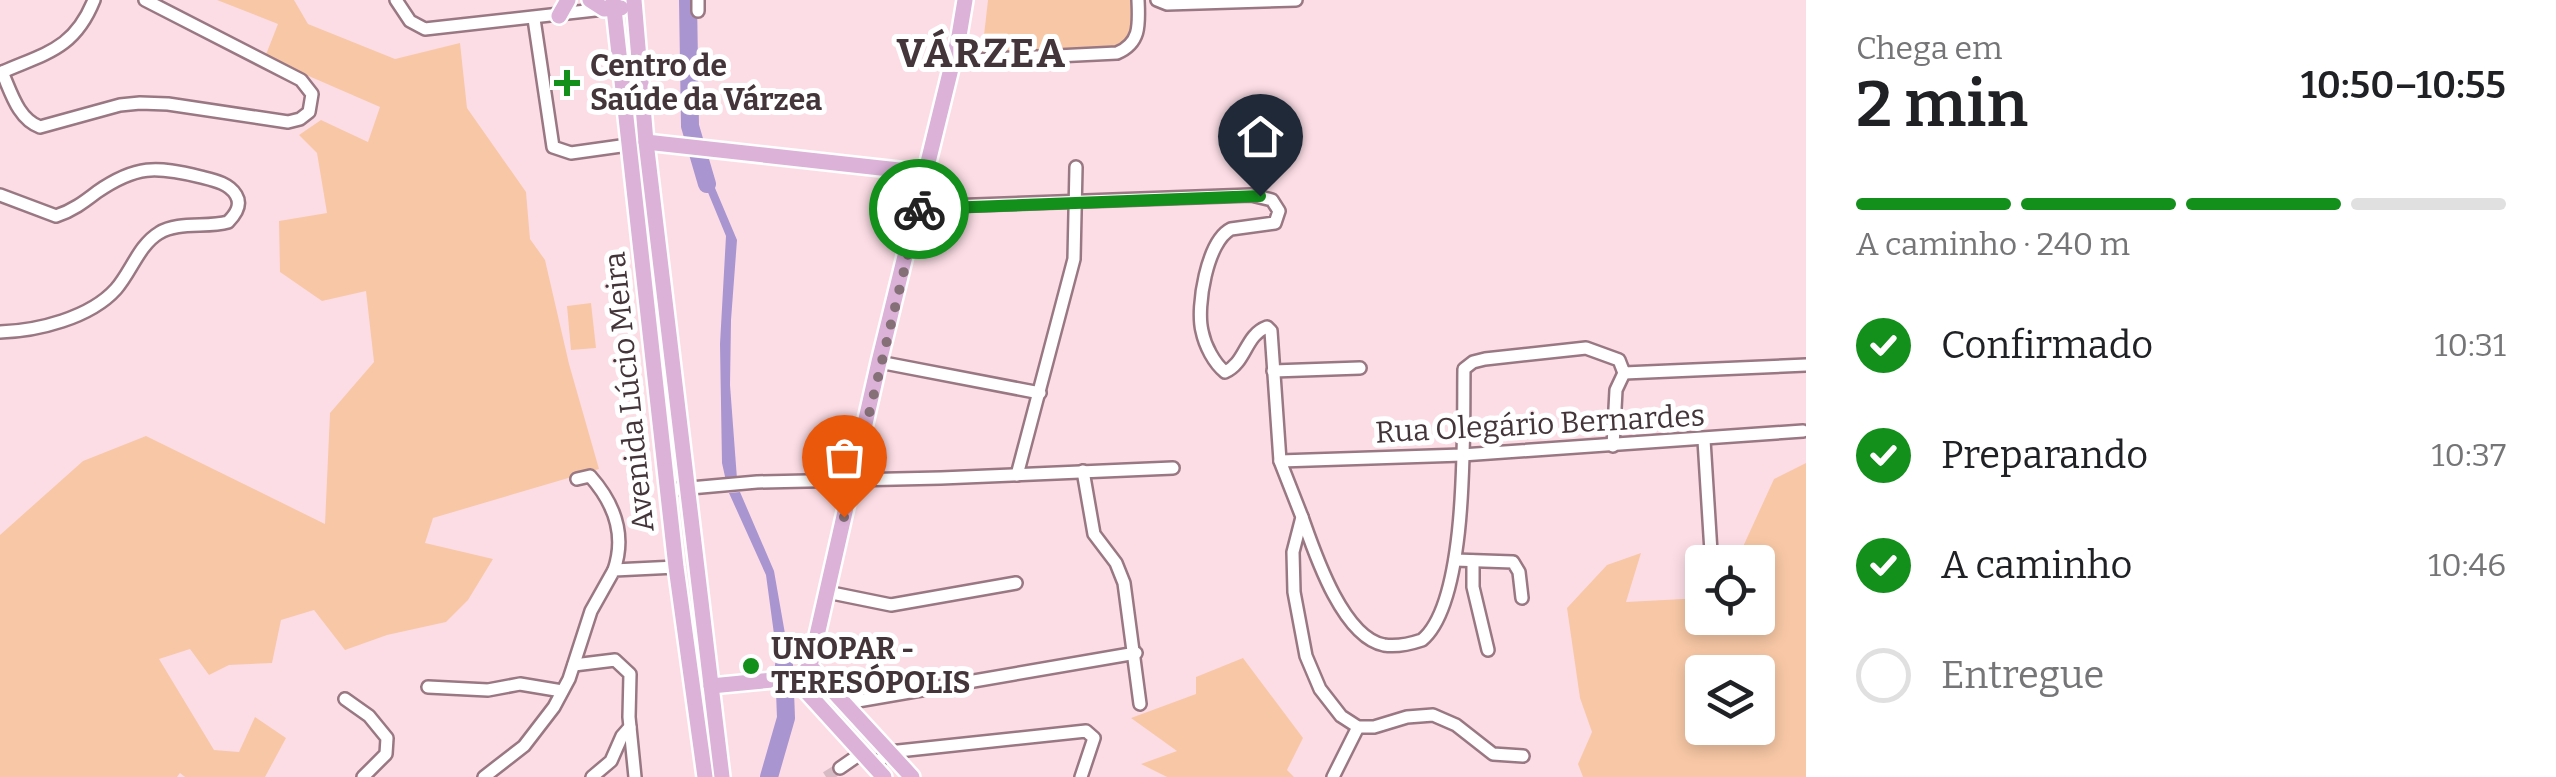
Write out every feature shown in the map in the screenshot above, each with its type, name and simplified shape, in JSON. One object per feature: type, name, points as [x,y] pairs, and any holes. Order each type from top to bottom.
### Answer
[{"type":"main road","points":[[559,16],[568,0]]},
{"type":"main road","points":[[712,686],[786,679],[810,666],[965,0]]},
{"type":"main road","points":[[605,4],[635,3]]},
{"type":"main road","name":"Avenida Lúcio Meira","points":[[635,3],[646,142],[722,777]]},
{"type":"main road","name":"Avenida Lúcio Meira","points":[[605,4],[653,338],[676,567],[705,777]]},
{"type":"main road","points":[[646,142],[926,173]]},
{"type":"main road","points":[[810,666],[912,777]]},
{"type":"main road","points":[[786,679],[810,692],[879,771]]},
{"type":"main road","points":[[810,692],[824,680]]},
{"type":"street","points":[[94,0],[71,38],[1,73],[21,112],[33,125],[40,127],[140,103],[288,122],[309,112],[312,94],[301,80],[145,0]]},
{"type":"street","points":[[953,61],[1117,54],[1134,43],[1138,0]]},
{"type":"street","points":[[1139,18],[1162,2],[1296,0]]},
{"type":"street","points":[[396,1],[410,21],[425,29],[559,16],[605,4]]},
{"type":"street","points":[[534,19],[554,148],[571,154],[628,145]]},
{"type":"street","points":[[1017,475],[1074,259],[1076,166]]},
{"type":"street","points":[[0,195],[56,216],[120,177],[148,168],[163,168],[225,185],[238,197],[228,222],[177,227],[156,234],[116,289],[85,311],[24,331],[0,332]]},
{"type":"street","points":[[919,207],[1260,196],[1276,203],[1278,220],[1267,227],[1239,227],[1221,236],[1205,278],[1202,330],[1225,372],[1234,368],[1256,332],[1267,327],[1273,337],[1280,461],[1334,597],[1364,632],[1384,645],[1410,644],[1428,636],[1455,560],[1464,369],[1478,360],[1586,348],[1619,360],[1624,373],[1616,390],[1613,446]]},
{"type":"street","points":[[880,362],[1040,393]]},
{"type":"street","points":[[1624,373],[1806,366]]},
{"type":"street","points":[[1274,372],[1360,368]]},
{"type":"street","name":"Rua Olegário Bernardes","points":[[1280,461],[1462,455],[1803,431]]},
{"type":"street","points":[[1704,440],[1711,545]]},
{"type":"street","points":[[668,490],[757,482],[1173,468]]},
{"type":"street","points":[[1083,471],[1094,534],[1116,564],[1124,583],[1140,704]]},
{"type":"street","points":[[484,777],[534,734],[562,691],[590,610],[614,570],[618,533],[614,510],[590,476],[577,479]]},
{"type":"street","points":[[1302,517],[1293,568],[1306,656],[1312,675],[1341,716],[1358,727],[1374,727],[1407,717],[1433,715],[1456,725],[1493,754],[1524,756]]},
{"type":"street","points":[[1455,560],[1502,560],[1516,564],[1522,598]]},
{"type":"street","points":[[1473,561],[1474,587],[1488,650]]},
{"type":"street","points":[[614,570],[676,567]]},
{"type":"street","points":[[827,592],[891,605],[1016,584]]},
{"type":"street","points":[[846,703],[1136,653]]},
{"type":"street","points":[[574,664],[610,659],[626,667],[632,680],[630,727],[635,777]]},
{"type":"street","points":[[786,679],[809,676],[824,680]]},
{"type":"street","points":[[428,687],[488,690],[520,684],[562,691]]},
{"type":"street","points":[[345,699],[369,716],[387,738],[386,754],[363,777]]},
{"type":"street","points":[[592,777],[610,761],[630,727]]},
{"type":"street","points":[[1333,777],[1358,727]]},
{"type":"street","points":[[879,771],[889,752],[1086,731],[1094,738],[1081,777]]},
{"type":"street","points":[[840,768],[863,752]]},
{"type":"shaded area","points":[[217,0],[294,0],[308,24],[395,59],[460,43],[467,108],[526,192],[530,239],[545,260],[599,469],[433,518],[425,543],[493,559],[468,600],[446,622],[387,635],[345,650],[314,610],[281,620],[272,663],[229,665],[209,675],[190,649],[159,659],[214,750],[239,752],[255,717],[286,738],[265,777],[185,777],[180,773],[177,777],[0,777],[0,535],[83,461],[146,436],[325,524],[330,413],[374,362],[366,291],[322,301],[280,272],[279,221],[327,213],[317,153],[299,135],[321,120],[368,142],[380,107],[265,57],[278,24]]},
{"type":"shaded area","points":[[988,0],[1136,0],[1134,38],[1110,54],[982,53]]},
{"type":"shaded area","points":[[695,161],[704,162],[737,240],[730,385],[737,479],[726,481],[722,463],[720,344],[726,236]]},
{"type":"shaded area","points":[[591,303],[596,348],[571,350],[567,306]]},
{"type":"shaded area","points":[[1806,463],[1806,777],[1583,777],[1578,764],[1592,732],[1580,698],[1567,608],[1607,565],[1641,553],[1626,602],[1685,599],[1685,635],[1775,635],[1775,545],[1744,545],[1774,479]]},
{"type":"shaded area","points":[[740,492],[774,571],[791,668],[779,671],[766,575],[729,493]]},
{"type":"shaded area","points":[[1243,658],[1303,738],[1287,770],[1294,777],[1167,777],[1141,764],[1177,751],[1131,718],[1196,694],[1196,677]]},
{"type":"waterway","points":[[688,0],[690,126],[707,184]]},
{"type":"waterway","points":[[769,777],[786,718],[784,665]]},
{"type":"tunnel","points":[[826,777],[840,768]]},
{"type":"way so far","points":[[844,517],[919,209]]},
{"type":"place","name":"Centro de Saúde da Várzea","points":[[567,83]]},
{"type":"place","name":"UNOPAR - TERESÓPOLIS","points":[[751,666]]},
{"type":"district","name":"VÁRZEA","points":[[982,53]]},
{"type":"route","points":[[919,209],[1260,196]]}]
